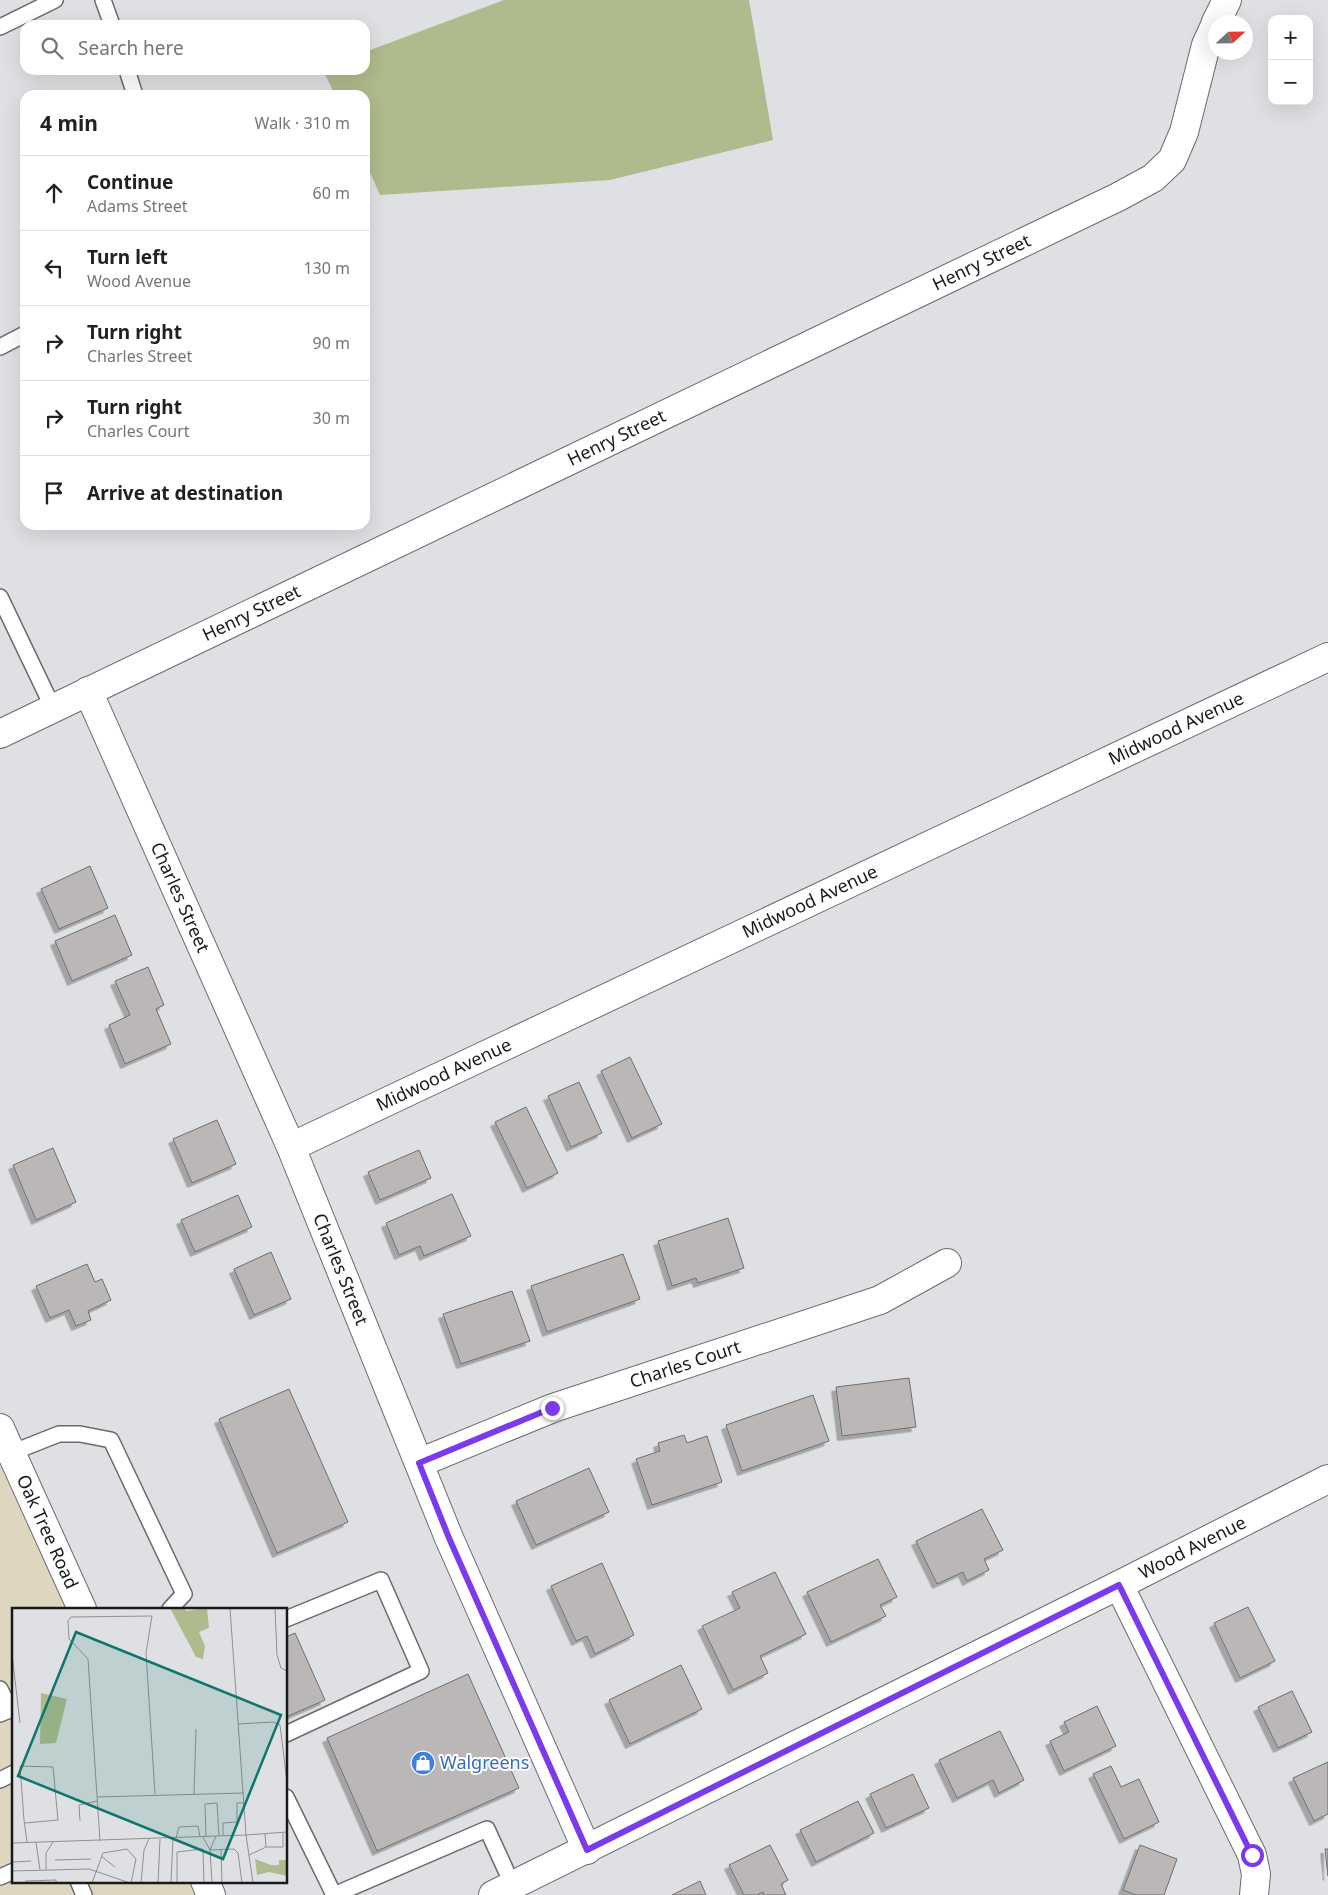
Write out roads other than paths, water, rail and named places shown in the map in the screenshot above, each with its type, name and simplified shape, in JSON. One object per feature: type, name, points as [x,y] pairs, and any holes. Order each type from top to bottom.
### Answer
[{"type":"street","points":[[1220,15],[1227,0]]},
{"type":"street","name":"Henry Street","points":[[0,734],[1118,197],[1153,178],[1172,160],[1184,132],[1208,40]]},
{"type":"street","name":"Midwood Avenue","points":[[291,1148],[1328,657]]},
{"type":"street","name":"Charles Street","points":[[88,692],[291,1148],[449,1538],[587,1850]]},
{"type":"street","name":"Charles Court","points":[[419,1463],[552,1408],[880,1300],[948,1263]]},
{"type":"street","name":"Oak Tree Road","points":[[3,1436],[82,1608]]},
{"type":"street","name":"Wood Avenue","points":[[503,1890],[1119,1585],[1328,1479]]},
{"type":"street","points":[[1119,1585],[1252,1855],[1256,1874],[1254,1895]]},
{"type":"street","points":[[204,1882],[211,1895]]},
{"type":"lane","points":[[0,27],[55,0]]},
{"type":"lane","points":[[103,0],[110,20]]},
{"type":"lane","points":[[129,75],[133,90]]},
{"type":"lane","points":[[0,347],[20,337]]},
{"type":"lane","points":[[0,596],[53,708]]},
{"type":"lane","points":[[3,1436],[80,1434],[111,1440],[184,1594],[171,1608]]},
{"type":"lane","points":[[288,1618],[381,1580],[421,1671],[288,1733]]},
{"type":"lane","points":[[0,1689],[10,1710],[0,1714]]},
{"type":"lane","points":[[0,1780],[12,1774]]},
{"type":"lane","points":[[288,1801],[334,1895],[487,1829],[503,1890]]},
{"type":"lane","points":[[0,1877],[12,1872]]},
{"type":"lane","points":[[78,1882],[84,1895]]},
{"type":"place","name":"Walgreens","points":[[423,1763]]}]
